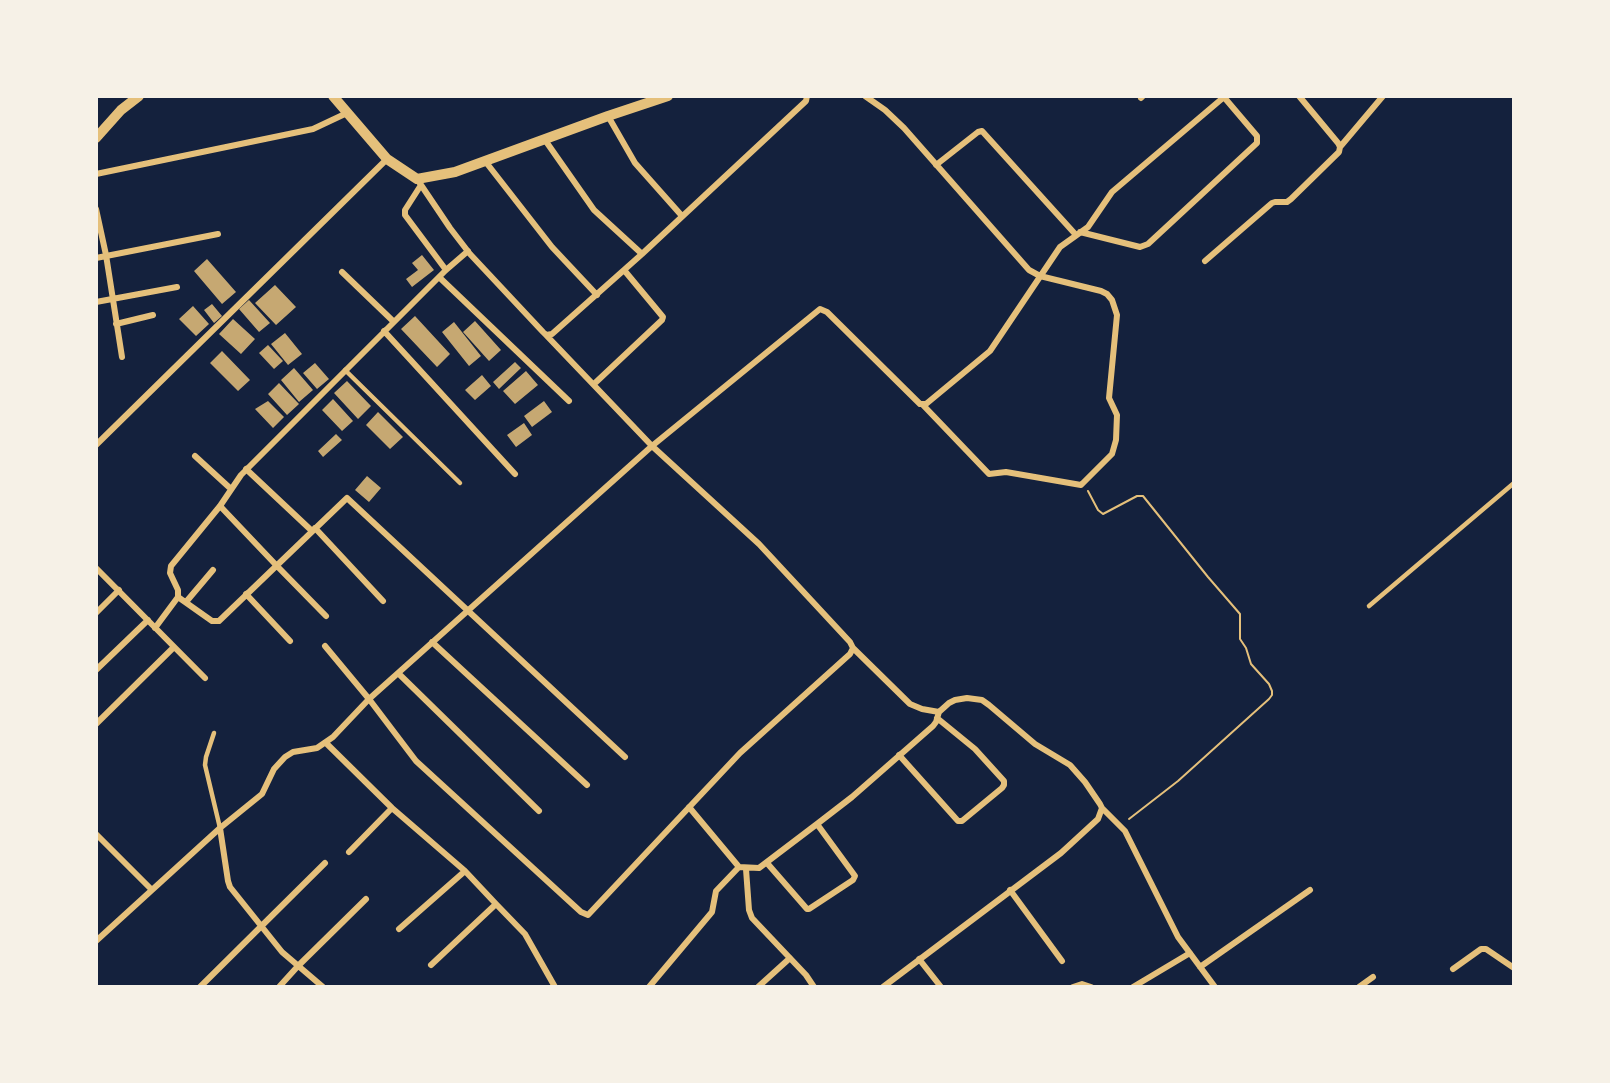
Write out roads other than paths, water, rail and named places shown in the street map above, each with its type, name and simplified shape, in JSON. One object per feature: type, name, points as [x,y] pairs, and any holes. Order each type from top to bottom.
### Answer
[{"type":"street","points":[[96,138],[121,110],[139,96]]},
{"type":"street","points":[[333,96],[387,159],[419,182],[468,251],[652,446],[759,544],[853,648],[910,704],[938,715],[975,749],[1004,781],[1004,785],[962,821],[958,821],[899,755]]},
{"type":"street","points":[[446,270],[405,216],[405,210],[419,182],[455,172],[668,96]]},
{"type":"street","points":[[546,335],[552,334],[642,254],[806,101],[807,96]]},
{"type":"street","points":[[96,941],[220,828],[262,794],[274,769],[285,757],[293,752],[317,748],[333,738],[369,699],[466,610],[652,446],[820,309],[827,312],[923,405],[988,474],[1006,472],[1078,486],[1084,484],[1112,453],[1116,440],[1117,415],[1109,398],[1116,329],[1116,308],[1112,300],[1101,291],[1040,276],[1026,267],[892,116],[865,96]]},
{"type":"street","points":[[1299,96],[1340,147]]},
{"type":"street","points":[[1205,261],[1272,203],[1291,200],[1339,152],[1340,147],[1383,96]]},
{"type":"street","points":[[923,405],[990,351],[1060,247],[1078,234],[1092,223],[1112,192],[1224,97],[1257,136],[1258,141],[1151,242],[1140,247],[1078,234],[982,131],[936,165]]},
{"type":"street","points":[[96,174],[313,129],[347,113]]},
{"type":"street","points":[[608,116],[635,163],[682,216]]},
{"type":"street","points":[[545,140],[594,210],[642,254]]},
{"type":"street","points":[[96,446],[387,159]]},
{"type":"street","points":[[485,160],[552,247],[597,295]]},
{"type":"street","points":[[96,209],[106,255],[122,357]]},
{"type":"street","points":[[96,258],[218,234]]},
{"type":"street","points":[[156,628],[178,597],[178,590],[170,573],[171,566],[220,506],[246,469],[446,270],[468,251]]},
{"type":"street","points":[[594,384],[663,317],[624,270]]},
{"type":"street","points":[[342,272],[394,322]]},
{"type":"street","points":[[439,277],[569,400]]},
{"type":"street","points":[[96,302],[177,286]]},
{"type":"street","points":[[116,324],[153,315]]},
{"type":"street","points":[[384,331],[515,474]]},
{"type":"street","points":[[195,456],[231,489]]},
{"type":"street","points":[[246,469],[313,530],[383,601]]},
{"type":"street","points":[[178,597],[216,622],[344,500],[348,499],[625,757]]},
{"type":"street","points":[[220,506],[326,616]]},
{"type":"street","points":[[96,568],[205,678]]},
{"type":"street","points":[[186,602],[213,570]]},
{"type":"street","points":[[96,613],[119,590]]},
{"type":"street","points":[[246,594],[290,641]]},
{"type":"street","points":[[96,670],[148,620]]},
{"type":"street","points":[[432,642],[587,785]]},
{"type":"street","points":[[325,646],[416,761],[585,915],[591,914],[740,753],[850,654],[853,648]]},
{"type":"street","points":[[96,724],[174,647]]},
{"type":"street","points":[[398,673],[539,811]]},
{"type":"street","points":[[649,987],[712,912],[716,891],[743,868],[759,868],[767,863],[933,726],[938,715],[949,703],[967,698],[982,700],[1035,744],[1070,765],[1085,782],[1102,808],[1125,831],[1178,937],[1215,987]]},
{"type":"street","points":[[326,743],[392,808],[465,871],[496,903],[525,934],[555,987]]},
{"type":"street","points":[[689,807],[743,868],[752,918],[806,975],[814,987]]},
{"type":"street","points":[[349,852],[392,808]]},
{"type":"street","points":[[883,987],[1061,853],[1098,819],[1102,808]]},
{"type":"street","points":[[767,863],[807,909],[853,880],[855,876],[817,824]]},
{"type":"street","points":[[220,828],[230,887],[282,952],[323,987]]},
{"type":"street","points":[[96,834],[152,890]]},
{"type":"street","points":[[201,987],[325,863]]},
{"type":"street","points":[[399,929],[465,871]]},
{"type":"street","points":[[1010,890],[1062,961]]},
{"type":"street","points":[[1200,967],[1310,890]]},
{"type":"street","points":[[279,987],[366,898]]},
{"type":"street","points":[[431,965],[496,903]]},
{"type":"street","points":[[1453,969],[1486,949],[1514,968]]},
{"type":"street","points":[[1133,987],[1190,953]]},
{"type":"street","points":[[758,987],[789,958]]},
{"type":"street","points":[[919,959],[941,987]]},
{"type":"street","points":[[1359,987],[1373,977]]},
{"type":"street","points":[[1073,987],[1082,984],[1091,987]]},
{"type":"lane","points":[[345,370],[460,483]]},
{"type":"lane","points":[[1369,606],[1514,483]]},
{"type":"lane","points":[[214,733],[205,765],[220,828]]}]
